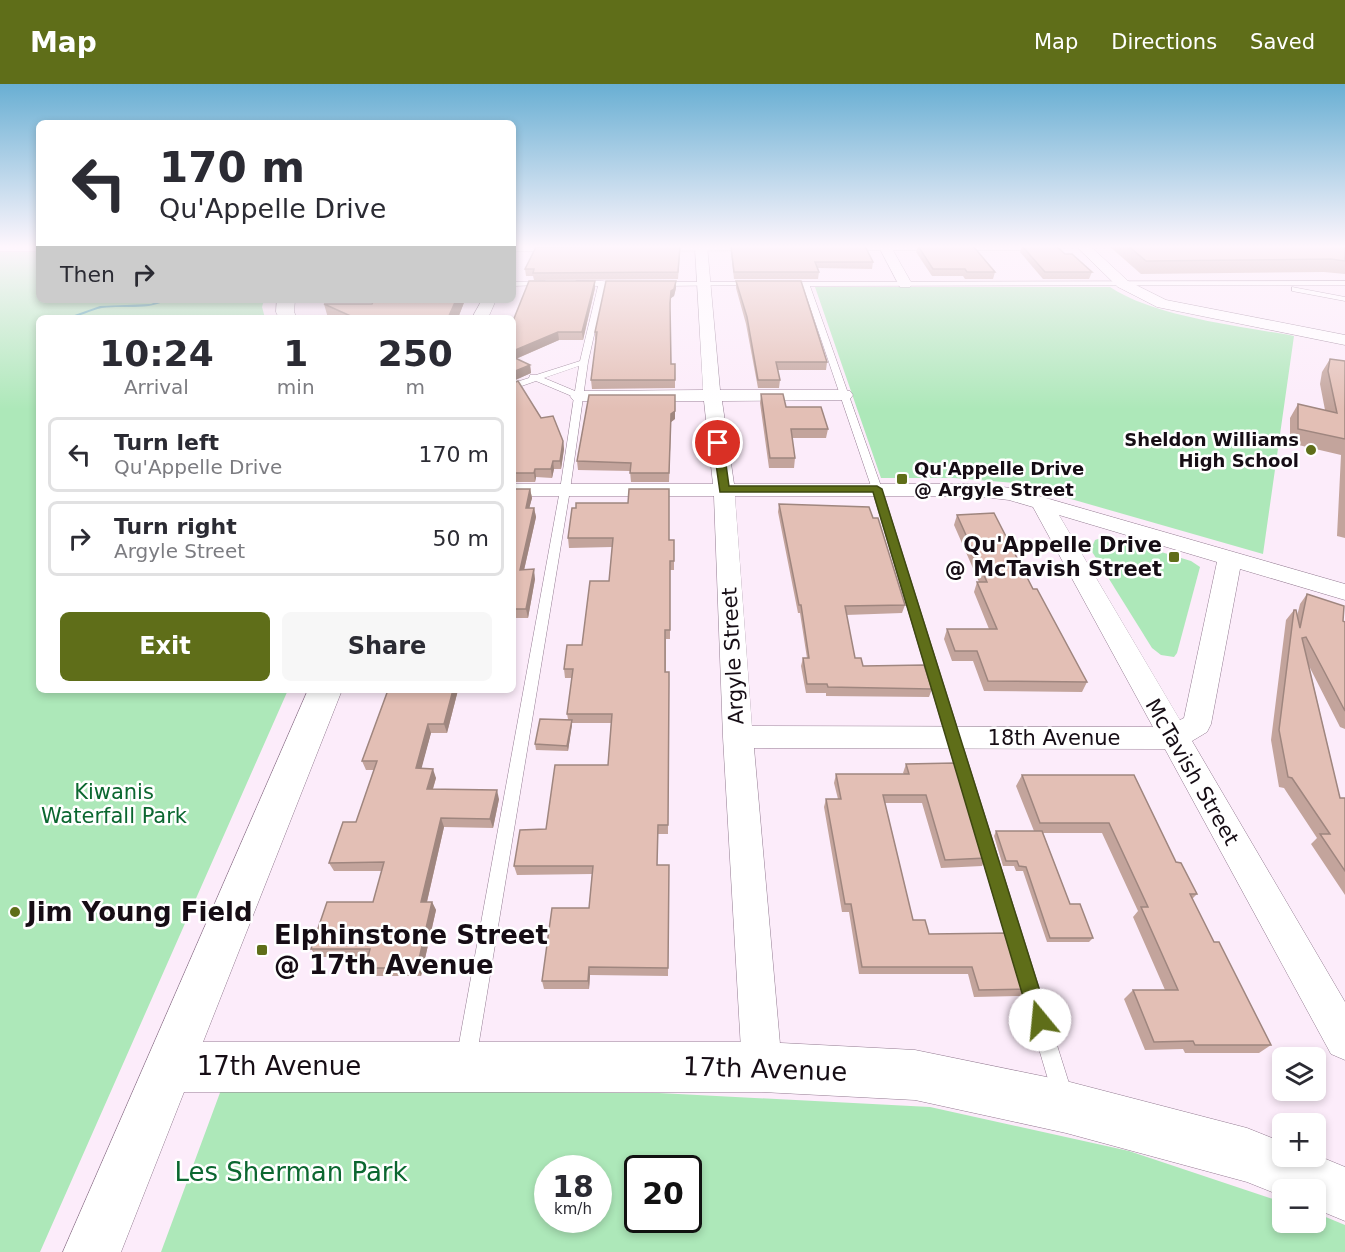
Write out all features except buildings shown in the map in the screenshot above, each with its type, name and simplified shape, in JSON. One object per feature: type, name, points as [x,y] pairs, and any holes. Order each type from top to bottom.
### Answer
[{"type":"street","name":"Argyle Street","points":[[705,300],[712,396],[724,490],[738,737],[762,1067]]},
{"type":"street","points":[[1153,300],[1188,310],[1345,340]]},
{"type":"street","points":[[579,396],[844,395]]},
{"type":"street","points":[[516,490],[877,489],[976,490],[1011,494],[1345,592]]},
{"type":"street","name":"McTavish Street","points":[[1041,502],[1172,738],[1345,1040]]},
{"type":"street","points":[[1172,738],[1197,724],[1230,558]]},
{"type":"street","points":[[92,1252],[324,693]]},
{"type":"street","name":"18th Avenue","points":[[738,737],[1172,738]]},
{"type":"street","name":"17th Avenue","points":[[168,1067],[465,1065],[762,1067],[915,1075],[1066,1107],[1247,1155],[1345,1194]]},
{"type":"lane","points":[[465,1065],[565,490],[584,362],[598,300]]},
{"type":"lane","points":[[811,300],[877,489],[1066,1107]]},
{"type":"lane","points":[[516,385],[533,377],[584,362]]},
{"type":"lane","points":[[533,377],[579,396]]},
{"type":"green space","name":"Kiwanis Waterfall Park","points":[[0,300],[36,300],[36,303],[263,303],[264,315],[36,315],[36,693],[287,693],[40,1252],[0,1252]]},
{"type":"green space","points":[[819,300],[1135,300],[1150,306],[1199,319],[1294,336],[1263,554],[1015,483],[954,478],[881,478]]},
{"type":"green space","points":[[1108,536],[1191,561],[1200,567],[1174,657],[1161,655],[1152,648],[1091,550],[1095,540]]},
{"type":"green space","name":"Les Sherman Park","points":[[221,1090],[659,1093],[930,1107],[1129,1151],[1272,1199],[1272,1233],[1326,1233],[1326,1217],[1345,1225],[1345,1252],[161,1252]]},
{"type":"waterway","points":[[77,315],[100,307],[157,303]]},
{"type":"place","name":"Sheldon Williams High School","points":[[1311,450]]},
{"type":"place","name":"Qu'Appelle Drive @ Argyle Street","points":[[902,479]]},
{"type":"place","name":"Qu'Appelle Drive @ McTavish Street","points":[[1174,557]]},
{"type":"place","name":"Jim Young Field","points":[[15,912]]},
{"type":"place","name":"Elphinstone Street @ 17th Avenue","points":[[262,950]]},
{"type":"route","points":[[718,443],[724,490],[877,489],[1040,1020]]}]
